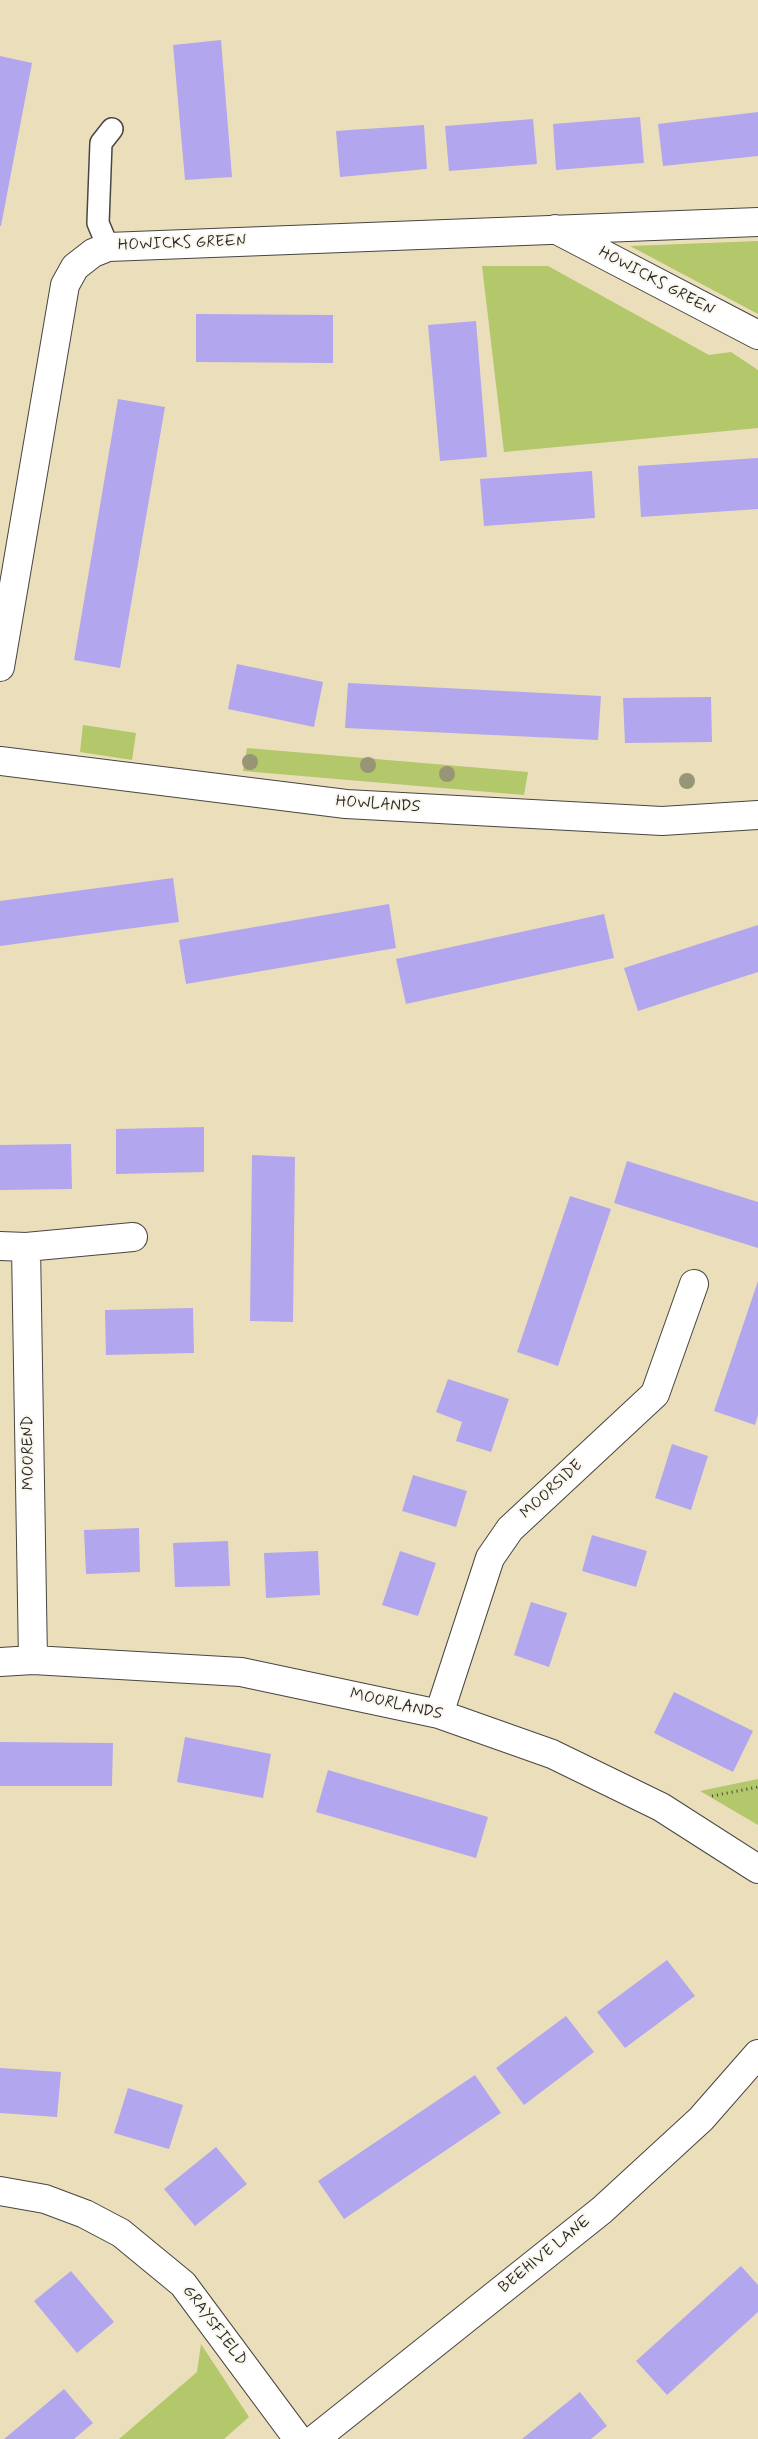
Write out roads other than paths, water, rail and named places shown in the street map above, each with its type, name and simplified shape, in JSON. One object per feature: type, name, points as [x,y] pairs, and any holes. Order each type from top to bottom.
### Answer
[{"type":"street","name":"HOWICKS GREEN","points":[[0,667],[65,285],[75,267],[93,253],[108,247],[554,228],[758,222]]},
{"type":"street","name":"HOWICKS GREEN","points":[[554,228],[758,335]]},
{"type":"street","name":"HOWLANDS","points":[[0,761],[346,804],[662,821],[758,815]]},
{"type":"street","name":"MOOREND","points":[[33,1660],[13,1246],[133,1238]]},
{"type":"street","name":"MOORSIDE","points":[[439,1714],[490,1558],[510,1529],[655,1394],[694,1284]]},
{"type":"street","name":"MOORLANDS","points":[[0,1662],[33,1660],[241,1672],[439,1714],[552,1754],[661,1807],[758,1869]]},
{"type":"street","name":"BEEHIVE LANE","points":[[315,2439],[602,2210],[701,2119],[758,2054]]},
{"type":"street","name":"GRAYSFIELD","points":[[0,2191],[45,2199],[85,2214],[121,2233],[176,2278],[183,2284],[298,2439]]},
{"type":"lane","points":[[108,247],[98,222],[101,143],[112,129]]}]
